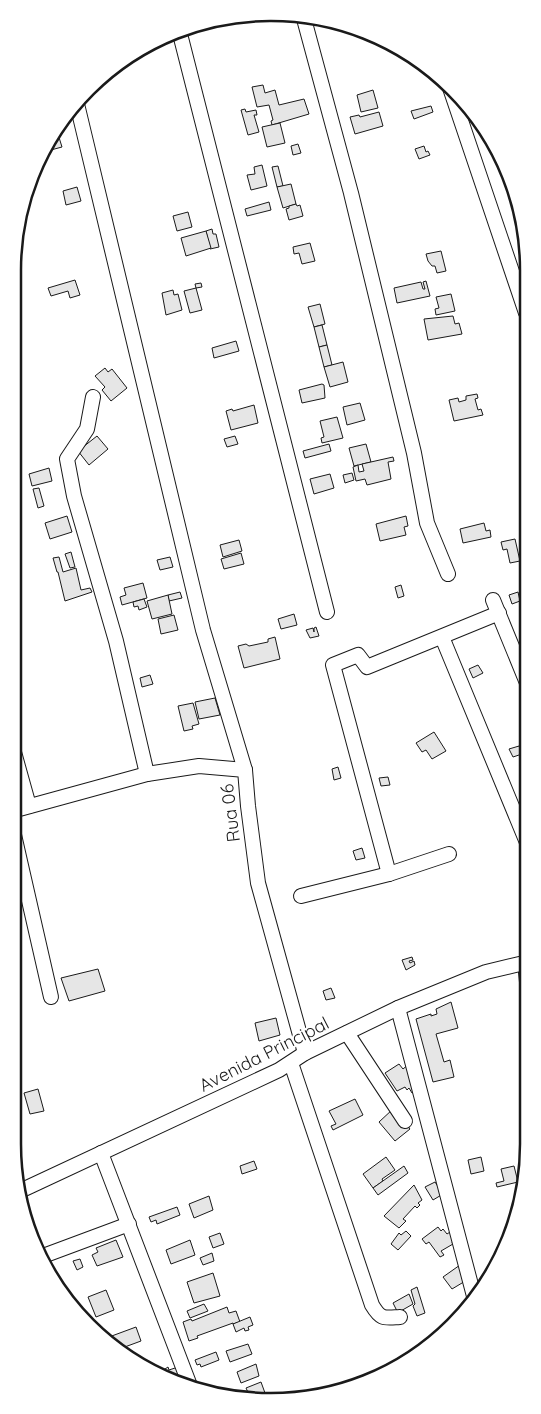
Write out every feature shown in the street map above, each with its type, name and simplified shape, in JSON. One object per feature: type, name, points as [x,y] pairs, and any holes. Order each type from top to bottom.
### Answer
[{"type":"street","points":[[305,23],[353,202],[414,453],[428,523],[448,574]]},
{"type":"street","points":[[181,38],[328,612]]},
{"type":"street","points":[[455,103],[520,295]]},
{"type":"street","points":[[79,111],[203,630],[244,770]]},
{"type":"street","points":[[93,397],[86,429],[67,459],[74,496],[116,641],[147,774]]},
{"type":"street","points":[[493,600],[520,666]]},
{"type":"street","points":[[389,874],[333,665],[358,655],[367,667],[499,613]]},
{"type":"street","points":[[442,637],[520,826]]},
{"type":"street","name":"Rua 06","points":[[21,808],[147,774],[199,766],[244,770],[258,883],[305,1053]]},
{"type":"street","points":[[21,777],[29,806]]},
{"type":"street","points":[[301,896],[389,874],[449,854]]},
{"type":"street","points":[[21,865],[51,997]]},
{"type":"street","name":"Avenida Principal","points":[[25,1188],[291,1063],[305,1053],[398,1008],[486,972],[520,964]]},
{"type":"street","points":[[398,1008],[472,1289]]},
{"type":"street","points":[[347,1033],[405,1120]]},
{"type":"street","points":[[291,1063],[372,1305],[377,1314],[383,1318],[400,1317]]},
{"type":"street","points":[[101,1153],[187,1379]]},
{"type":"street","points":[[47,1254],[129,1224]]},
{"type":"building","points":[[263,85],[265,93],[275,90],[279,105],[304,99],[309,114],[272,125],[271,121],[273,120],[269,105],[257,107],[252,87]]},
{"type":"building","points":[[373,90],[378,108],[361,112],[357,95]]},
{"type":"building","points":[[431,106],[433,112],[414,119],[411,111]]},
{"type":"building","points":[[245,109],[246,112],[256,110],[257,115],[254,115],[259,132],[248,135],[241,110]]},
{"type":"building","points":[[379,112],[383,126],[355,134],[350,117],[359,115],[360,117]]},
{"type":"building","points":[[280,123],[285,143],[267,147],[262,127]]},
{"type":"building","points":[[59,138],[62,147],[53,149]]},
{"type":"building","points":[[298,144],[301,153],[293,155],[291,146]]},
{"type":"building","points":[[424,146],[426,152],[428,151],[430,155],[419,159],[415,149]]},
{"type":"building","points":[[262,165],[267,186],[251,190],[247,175],[255,174],[254,167]]},
{"type":"building","points":[[278,166],[283,186],[277,187],[272,167]]},
{"type":"building","points":[[291,184],[296,204],[283,208],[277,187]]},
{"type":"building","points":[[77,187],[81,201],[66,205],[63,191]]},
{"type":"building","points":[[269,202],[271,210],[247,216],[245,209]]},
{"type":"building","points":[[296,204],[297,206],[300,205],[303,216],[289,220],[286,209]]},
{"type":"building","points":[[188,212],[192,227],[177,231],[173,216]]},
{"type":"building","points":[[212,229],[213,234],[216,234],[219,247],[210,249],[206,231]]},
{"type":"building","points":[[206,231],[211,248],[186,256],[181,238]]},
{"type":"building","points":[[310,243],[315,261],[302,264],[299,253],[294,254],[293,247]]},
{"type":"building","points":[[441,251],[446,271],[437,273],[435,266],[432,266],[428,261],[426,254]]},
{"type":"building","points":[[75,280],[80,295],[70,298],[68,291],[51,296],[48,288]]},
{"type":"building","points":[[426,281],[430,296],[397,303],[394,288],[421,282],[423,289],[425,289],[423,282]]},
{"type":"building","points":[[201,283],[202,287],[196,288],[195,284]]},
{"type":"building","points":[[196,288],[202,310],[190,313],[184,291]]},
{"type":"building","points":[[173,290],[174,295],[178,294],[182,310],[166,315],[162,293]]},
{"type":"building","points":[[451,294],[455,311],[436,315],[435,309],[439,308],[436,297]]},
{"type":"building","points":[[320,304],[325,324],[314,327],[308,307]]},
{"type":"building","points":[[453,316],[455,324],[459,323],[462,334],[428,340],[424,319]]},
{"type":"building","points":[[322,325],[327,345],[319,347],[314,327]]},
{"type":"building","points":[[236,341],[239,351],[214,358],[212,348]]},
{"type":"building","points":[[327,345],[332,365],[324,367],[319,347]]},
{"type":"building","points":[[343,362],[348,382],[330,387],[324,367]]},
{"type":"building","points":[[105,368],[108,372],[112,369],[127,388],[111,401],[102,390],[105,387],[95,376]]},
{"type":"building","points":[[324,385],[325,398],[302,403],[299,390]]},
{"type":"building","points":[[477,394],[478,398],[475,399],[478,410],[481,409],[483,415],[454,421],[449,400],[458,398],[459,402],[466,400],[466,396]]},
{"type":"building","points":[[360,403],[365,420],[347,425],[343,407]]},
{"type":"building","points":[[254,405],[258,423],[231,430],[226,411]]},
{"type":"building","points":[[337,417],[343,438],[322,443],[321,438],[324,437],[320,421]]},
{"type":"building","points":[[97,436],[108,449],[89,465],[78,451]]},
{"type":"building","points":[[235,436],[238,444],[227,447],[224,439]]},
{"type":"building","points":[[329,444],[331,451],[305,458],[303,451]]},
{"type":"building","points":[[366,444],[371,462],[354,466],[349,448]]},
{"type":"building","points":[[393,457],[394,461],[388,462],[391,479],[367,485],[365,479],[356,481],[353,467],[358,465],[359,472],[364,471],[362,464]]},
{"type":"building","points":[[49,468],[52,481],[32,486],[29,474]]},
{"type":"building","points":[[352,473],[354,480],[345,483],[343,475]]},
{"type":"building","points":[[330,474],[334,488],[314,494],[310,479]]},
{"type":"building","points":[[39,488],[44,506],[38,508],[33,489]]},
{"type":"building","points":[[67,516],[72,532],[50,539],[45,523]]},
{"type":"building","points":[[406,516],[408,526],[404,527],[406,535],[380,541],[376,524]]},
{"type":"building","points":[[484,523],[486,531],[490,530],[491,537],[463,543],[460,529]]},
{"type":"building","points":[[515,539],[520,561],[510,563],[507,549],[503,550],[501,542]]},
{"type":"building","points":[[239,540],[242,551],[223,557],[220,545]]},
{"type":"building","points":[[71,552],[75,567],[70,568],[65,554]]},
{"type":"building","points":[[241,553],[244,564],[224,569],[221,559]]},
{"type":"building","points":[[59,557],[63,572],[76,568],[81,590],[90,588],[92,592],[65,601],[53,558]]},
{"type":"building","points":[[170,557],[173,567],[160,570],[157,560]]},
{"type":"building","points":[[143,583],[147,598],[122,605],[120,597],[126,595],[124,588]]},
{"type":"building","points":[[401,585],[404,596],[398,598],[395,587]]},
{"type":"building","points":[[180,592],[182,598],[169,601],[168,595]]},
{"type":"building","points":[[518,592],[520,601],[512,604],[509,595]]},
{"type":"building","points":[[168,595],[172,614],[152,619],[147,601]]},
{"type":"building","points":[[144,599],[147,607],[139,610],[138,606],[134,607],[133,602]]},
{"type":"building","points":[[294,614],[297,625],[281,629],[278,619]]},
{"type":"building","points":[[174,615],[178,630],[161,634],[158,619]]},
{"type":"building","points":[[316,627],[319,636],[310,638],[306,630],[313,628],[314,632]]},
{"type":"building","points":[[275,637],[280,659],[244,668],[238,646],[268,642],[268,639]]},
{"type":"building","points":[[478,665],[483,673],[473,678],[469,669]]},
{"type":"building","points":[[150,675],[153,684],[142,687],[140,678]]},
{"type":"building","points":[[215,698],[220,715],[199,719],[195,702]]},
{"type":"building","points":[[193,703],[199,724],[192,726],[193,729],[184,731],[178,706]]},
{"type":"building","points":[[434,732],[446,751],[432,759],[426,750],[422,752],[416,743]]},
{"type":"building","points":[[519,746],[520,755],[513,757],[509,749]]},
{"type":"building","points":[[338,767],[341,778],[334,780],[332,769]]},
{"type":"building","points":[[388,777],[390,785],[381,786],[379,778]]},
{"type":"building","points":[[362,848],[365,858],[356,860],[353,851]]},
{"type":"building","points":[[412,957],[413,960],[409,961],[410,963],[414,961],[415,965],[406,970],[402,960]]},
{"type":"building","points":[[98,969],[105,991],[69,1001],[61,978]]},
{"type":"building","points":[[331,988],[335,998],[326,1000],[323,991]]},
{"type":"building","points":[[451,1002],[458,1028],[436,1034],[444,1062],[450,1060],[454,1077],[433,1082],[416,1019],[437,1014],[436,1009]]},
{"type":"building","points":[[276,1018],[280,1035],[259,1041],[255,1023]]},
{"type":"building","points":[[399,1064],[403,1069],[409,1064],[416,1091],[412,1093],[409,1088],[407,1090],[405,1087],[397,1091],[385,1073]]},
{"type":"building","points":[[38,1089],[44,1111],[30,1114],[24,1093]]},
{"type":"building","points":[[355,1099],[363,1115],[333,1130],[331,1126],[336,1124],[329,1111]]},
{"type":"building","points":[[393,1109],[410,1129],[395,1141],[379,1122]]},
{"type":"building","points":[[386,1157],[395,1170],[373,1188],[363,1174]]},
{"type":"building","points":[[481,1157],[484,1171],[471,1174],[468,1160]]},
{"type":"building","points":[[254,1161],[257,1169],[242,1174],[240,1166]]},
{"type":"building","points":[[404,1166],[408,1173],[378,1195],[373,1188]]},
{"type":"building","points":[[514,1166],[517,1182],[497,1187],[496,1183],[504,1181],[501,1169]]},
{"type":"building","points":[[435,1182],[443,1194],[433,1200],[425,1187]]},
{"type":"building","points":[[414,1185],[422,1200],[418,1203],[420,1205],[417,1208],[415,1206],[403,1219],[406,1221],[399,1228],[384,1216]]},
{"type":"building","points":[[209,1196],[213,1210],[194,1218],[189,1204]]},
{"type":"building","points":[[177,1207],[180,1215],[157,1224],[156,1220],[151,1222],[149,1217]]},
{"type":"building","points":[[438,1227],[447,1234],[450,1232],[455,1240],[452,1242],[453,1244],[441,1251],[444,1255],[440,1257],[429,1242],[426,1244],[422,1239]]},
{"type":"building","points":[[406,1231],[411,1236],[398,1250],[391,1244],[399,1233],[401,1235]]},
{"type":"building","points":[[220,1233],[224,1244],[213,1248],[209,1237]]},
{"type":"building","points":[[116,1240],[123,1257],[97,1266],[92,1255],[98,1252],[96,1248]]},
{"type":"building","points":[[190,1240],[195,1255],[171,1264],[166,1250]]},
{"type":"building","points":[[212,1253],[214,1261],[203,1265],[200,1258]]},
{"type":"building","points":[[80,1259],[83,1267],[77,1270],[73,1261]]},
{"type":"building","points":[[460,1265],[472,1277],[452,1289],[443,1277]]},
{"type":"building","points":[[213,1273],[220,1296],[194,1303],[187,1282]]},
{"type":"building","points":[[417,1287],[425,1313],[417,1316],[413,1306],[415,1304],[411,1290]]},
{"type":"building","points":[[106,1290],[114,1310],[96,1317],[88,1297]]},
{"type":"building","points":[[409,1294],[413,1304],[399,1312],[397,1311],[393,1303]]},
{"type":"building","points":[[204,1304],[208,1311],[190,1318],[187,1311]]},
{"type":"building","points":[[227,1307],[229,1313],[236,1311],[240,1322],[197,1336],[198,1338],[189,1341],[183,1322],[191,1319],[192,1321]]},
{"type":"building","points":[[250,1317],[253,1325],[248,1327],[249,1330],[245,1331],[244,1328],[236,1332],[233,1324]]},
{"type":"building","points":[[136,1327],[141,1341],[126,1346],[112,1336]]},
{"type":"building","points":[[248,1344],[252,1354],[230,1362],[226,1351]]},
{"type":"building","points":[[216,1352],[219,1360],[201,1367],[200,1364],[197,1365],[195,1360]]},
{"type":"building","points":[[256,1364],[259,1376],[241,1383],[237,1372]]},
{"type":"building","points":[[181,1366],[185,1376],[182,1377],[165,1369],[168,1367],[169,1370]]},
{"type":"building","points":[[261,1382],[265,1393],[248,1392],[246,1388]]}]
